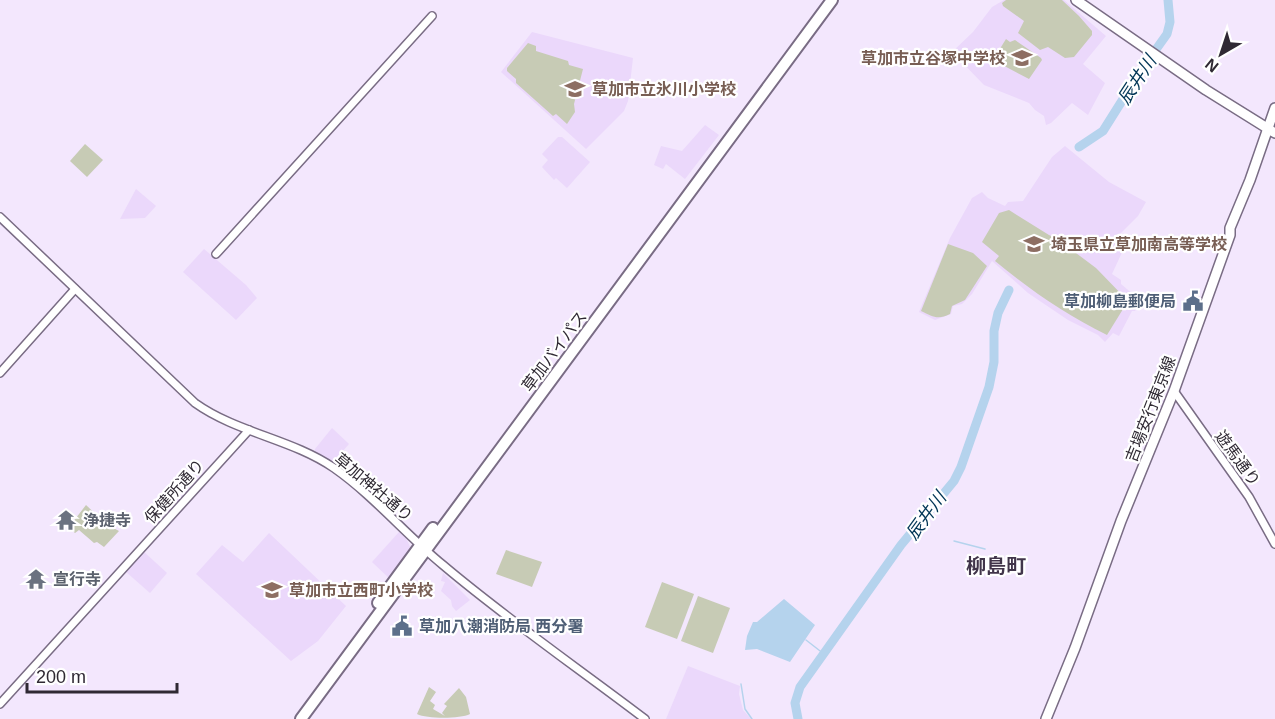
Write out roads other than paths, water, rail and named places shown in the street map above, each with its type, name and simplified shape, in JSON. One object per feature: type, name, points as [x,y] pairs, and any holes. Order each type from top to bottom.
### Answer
[{"type":"highway","name":"草加バイパス","points":[[301,719],[423,547],[824,0]]},
{"type":"highway","name":"草加バイパス","points":[[293,719],[832,0]]},
{"type":"main road","points":[[1076,0],[1272,131]]},
{"type":"main road","name":"吉場安行東京線","points":[[1046,719],[1075,648],[1114,539],[1174,391],[1230,235],[1230,228],[1272,131],[1275,108]]},
{"type":"street","points":[[216,254],[432,16]]},
{"type":"street","name":"草加神社通り","points":[[0,217],[185,395],[206,410],[309,454],[333,467],[477,594],[645,719]]},
{"type":"street","points":[[0,373],[75,289]]},
{"type":"street","name":"遊馬通り","points":[[1174,391],[1249,497],[1275,544]]},
{"type":"street","name":"保健所通り","points":[[0,704],[249,430]]},
{"type":"water","points":[[784,599],[815,625],[790,662],[757,649],[745,650],[747,636],[753,622],[757,622]]},
{"type":"waterway","name":"辰井川","points":[[1079,147],[1103,131],[1167,34],[1170,22],[1168,0]]},
{"type":"waterway","name":"辰井川","points":[[798,719],[795,703],[800,687],[901,545],[954,481],[961,467],[989,387],[994,362],[994,331],[998,313],[1009,290]]},
{"type":"waterway","points":[[954,541],[985,549]]},
{"type":"waterway","points":[[806,640],[824,654]]},
{"type":"waterway","points":[[741,684],[745,709],[752,719]]},
{"type":"place","name":"草加市立谷塚中学校","points":[[1022,58]]},
{"type":"place","name":"草加市立氷川小学校","points":[[575,89]]},
{"type":"place","name":"埼玉県立草加南高等学校","points":[[1034,244]]},
{"type":"place","name":"草加柳島郵便局","points":[[1193,301]]},
{"type":"place","name":"浄捷寺","points":[[66,520]]},
{"type":"place","name":"宣行寺","points":[[36,579]]},
{"type":"place","name":"草加市立西町小学校","points":[[272,590]]},
{"type":"place","name":"草加八潮消防局 西分署","points":[[402,626]]},
{"type":"district","name":"柳島町","points":[[996,566]]}]
